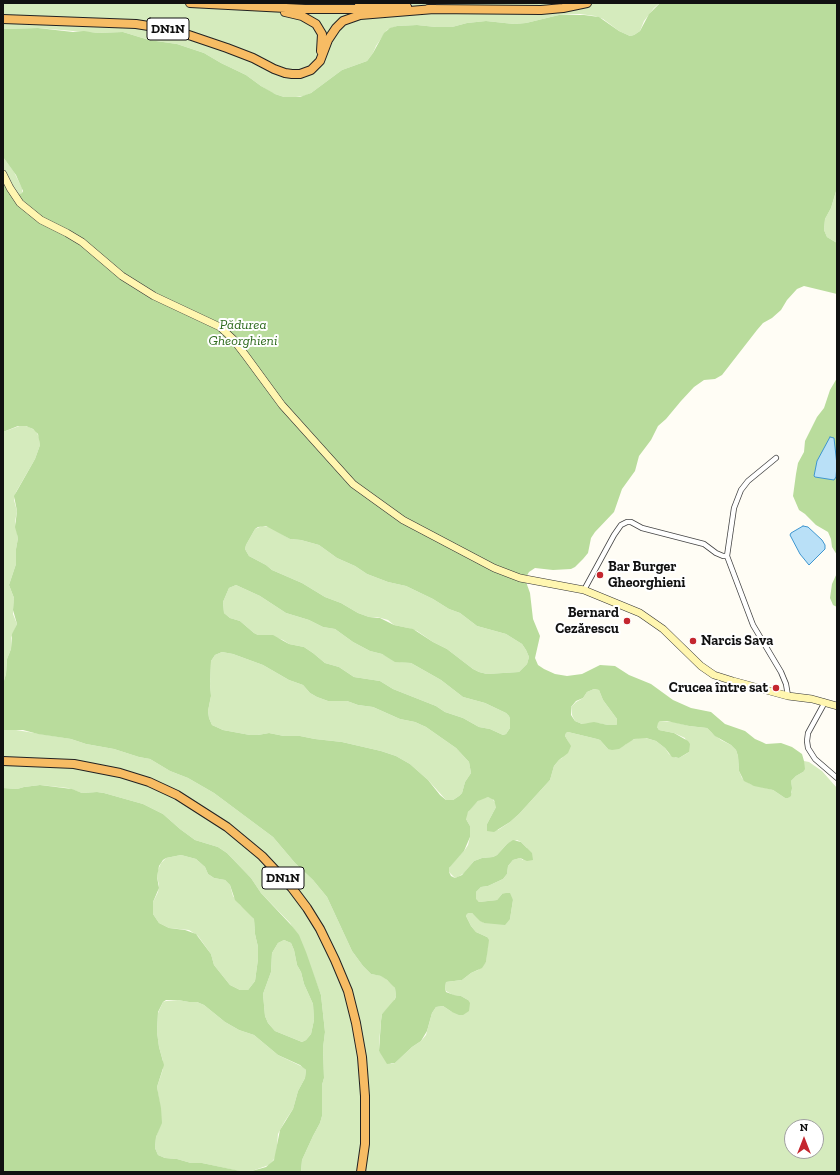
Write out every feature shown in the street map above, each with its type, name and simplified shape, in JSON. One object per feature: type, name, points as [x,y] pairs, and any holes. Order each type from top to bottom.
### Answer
[{"type":"highway","name":"DN1N","points":[[190,3],[305,9],[541,10],[563,8],[587,3]]},
{"type":"highway","name":"DN1N","points":[[208,3],[218,8],[280,12],[302,16],[308,19],[316,24],[322,34],[320,60]]},
{"type":"highway","points":[[249,3],[295,3]]},
{"type":"highway","name":"DN1N","points":[[359,3],[368,5],[434,9]]},
{"type":"highway","name":"DN1N","points":[[3,20],[136,24],[174,30],[227,48],[285,73],[300,74],[311,70],[320,60],[328,40],[343,21],[360,15],[434,9]]},
{"type":"highway","name":"DN1N","points":[[3,761],[74,764],[120,773],[156,786],[178,796],[227,827],[262,856],[292,888],[320,929],[335,960],[348,991],[356,1023],[362,1057],[365,1096],[365,1144],[361,1172]]},
{"type":"main road","points":[[3,174],[20,203],[41,220],[82,242],[122,276],[154,296],[220,327],[233,339],[282,405],[353,484],[403,520],[494,568],[520,578],[584,590],[640,612],[663,629],[701,666],[714,675],[788,696],[812,699],[837,706]]},
{"type":"street","points":[[776,458],[748,481],[740,490],[734,508],[727,556],[753,625],[781,672],[786,684],[788,696]]},
{"type":"street","points":[[584,590],[614,535],[621,525],[627,522],[631,522],[642,528],[704,544],[716,553],[727,556]]},
{"type":"street","points":[[825,702],[808,733],[808,748],[815,759],[837,778]]},
{"type":"green space","points":[[3,3],[660,3],[644,21],[640,31],[630,36],[619,31],[603,19],[595,16],[580,14],[559,15],[526,23],[514,24],[486,21],[467,23],[452,27],[417,25],[397,26],[387,30],[367,61],[342,70],[311,93],[304,96],[284,97],[272,93],[246,75],[204,53],[177,44],[149,40],[123,32],[96,33],[38,28],[3,29]]},
{"type":"green space","name":"Pădurea Gheorghieni","points":[[660,3],[837,3],[837,188],[831,208],[825,219],[824,230],[827,237],[837,243],[837,294],[804,286],[797,289],[787,300],[781,310],[772,318],[763,323],[722,375],[715,379],[704,380],[694,387],[658,426],[651,440],[639,456],[635,471],[622,489],[614,512],[591,538],[588,553],[583,559],[571,569],[553,570],[535,568],[529,572],[525,579],[530,593],[533,619],[540,636],[535,658],[538,665],[544,669],[555,674],[567,676],[582,674],[600,665],[615,666],[629,675],[651,684],[673,700],[691,708],[711,712],[725,724],[745,731],[755,739],[766,744],[781,743],[792,747],[802,754],[805,769],[791,781],[791,796],[785,798],[773,790],[754,786],[744,781],[739,771],[736,750],[731,745],[715,736],[707,728],[667,721],[660,721],[658,723],[657,727],[659,730],[674,733],[688,741],[690,744],[689,752],[679,758],[672,757],[665,748],[656,741],[646,738],[634,739],[619,749],[612,750],[608,749],[600,740],[568,732],[566,733],[565,736],[571,746],[568,753],[554,766],[550,780],[510,822],[494,832],[487,831],[487,824],[496,807],[494,800],[488,797],[478,801],[468,812],[466,819],[470,826],[470,837],[464,851],[449,868],[451,876],[455,878],[462,875],[474,861],[497,855],[513,840],[521,842],[532,853],[533,860],[527,861],[520,858],[513,860],[508,866],[507,874],[503,879],[488,886],[481,887],[476,892],[476,899],[479,902],[497,900],[502,894],[506,893],[510,893],[513,900],[510,919],[505,925],[484,923],[472,913],[467,914],[466,916],[476,932],[487,937],[489,940],[486,962],[482,968],[471,973],[462,980],[446,982],[445,988],[446,992],[461,996],[468,1000],[470,1003],[469,1011],[463,1015],[459,1015],[443,1006],[436,1007],[432,1013],[427,1031],[421,1041],[412,1047],[395,1063],[387,1064],[379,1051],[381,1021],[382,1014],[395,999],[395,988],[381,976],[371,974],[363,966],[352,951],[327,897],[273,837],[214,793],[188,778],[170,771],[150,759],[71,739],[23,730],[3,730],[3,684],[6,674],[7,659],[11,649],[12,634],[17,624],[13,610],[14,598],[9,585],[16,564],[18,538],[15,527],[17,511],[14,496],[35,459],[40,445],[38,434],[33,429],[26,426],[18,426],[3,432],[3,178],[17,195],[23,191],[16,175],[3,157],[3,29],[38,28],[73,32],[123,32],[149,40],[177,44],[204,53],[246,75],[275,94],[284,97],[300,97],[311,93],[342,70],[367,61],[384,33],[390,28],[397,26],[417,25],[452,27],[467,23],[486,21],[514,24],[526,23],[559,15],[584,15],[599,17],[619,31],[630,36],[640,31],[649,14]],"holes":[[[266,526],[290,539],[301,540],[319,545],[337,558],[355,566],[367,574],[388,582],[406,586],[433,599],[449,609],[460,613],[477,626],[506,634],[522,644],[529,657],[527,664],[519,672],[487,674],[479,672],[447,649],[413,629],[394,625],[380,618],[369,617],[325,597],[302,583],[272,570],[249,556],[245,549],[246,545],[255,529]],[[236,585],[260,596],[286,613],[309,620],[323,627],[335,629],[353,642],[370,651],[382,654],[395,662],[411,663],[441,680],[463,697],[485,703],[506,713],[510,719],[510,728],[506,734],[503,735],[490,729],[479,727],[463,718],[445,712],[436,706],[393,689],[380,681],[354,677],[339,667],[325,663],[304,647],[289,644],[273,635],[258,635],[240,621],[230,618],[224,613],[223,602],[229,588]],[[222,652],[233,654],[263,665],[289,680],[303,685],[310,693],[328,701],[347,701],[358,705],[373,707],[400,719],[415,722],[426,727],[456,748],[469,762],[471,773],[465,782],[462,793],[453,800],[446,800],[428,780],[410,764],[396,756],[381,751],[342,742],[300,736],[284,736],[269,733],[250,735],[223,730],[212,725],[208,711],[211,696],[211,661],[215,655]],[[594,689],[599,690],[603,700],[617,719],[616,725],[594,722],[582,724],[575,721],[571,715],[571,707],[576,701],[583,698],[587,692]]]},
{"type":"green space","points":[[3,157],[14,172],[22,188],[22,193],[20,194],[17,195],[3,178]]},
{"type":"green space","points":[[837,188],[837,243],[827,237],[824,230],[825,219],[831,208]]},
{"type":"green space","points":[[837,378],[837,555],[832,547],[828,532],[816,525],[799,510],[793,496],[798,463],[804,452],[805,441],[817,417],[824,408],[830,390]]},
{"type":"green space","points":[[22,425],[36,431],[39,437],[40,445],[35,459],[16,492],[14,500],[17,511],[15,522],[18,538],[16,564],[9,585],[14,598],[13,614],[17,624],[11,638],[11,649],[7,659],[6,674],[3,684],[3,432]]},
{"type":"green space","points":[[262,526],[270,527],[290,539],[301,540],[319,545],[337,558],[355,566],[367,574],[388,582],[406,586],[433,599],[449,609],[460,613],[477,626],[506,634],[522,644],[529,657],[527,664],[519,672],[487,674],[479,672],[447,649],[433,642],[417,631],[394,625],[388,620],[377,617],[369,617],[358,613],[341,603],[325,597],[302,583],[272,570],[249,556],[245,549],[255,529]]},
{"type":"green space","points":[[837,573],[837,607],[833,605],[830,598],[832,584]]},
{"type":"green space","points":[[236,585],[260,596],[286,613],[309,620],[323,627],[335,629],[353,642],[370,651],[382,654],[399,662],[411,663],[441,680],[463,697],[485,703],[506,713],[510,719],[510,728],[506,734],[503,735],[490,729],[479,727],[463,718],[445,712],[436,706],[393,689],[380,681],[354,677],[339,667],[325,663],[304,647],[289,644],[269,635],[258,635],[254,633],[240,621],[230,618],[224,613],[223,602],[229,588]]},
{"type":"green space","points":[[222,652],[233,654],[263,665],[289,680],[303,685],[310,693],[317,697],[328,701],[347,701],[358,705],[373,707],[400,719],[415,722],[426,727],[456,748],[469,762],[471,773],[465,782],[462,793],[453,800],[446,800],[428,780],[410,764],[396,756],[381,751],[342,742],[300,736],[284,736],[269,733],[250,735],[223,730],[212,725],[208,711],[211,696],[211,661],[215,655]]},
{"type":"green space","points":[[594,689],[599,690],[603,700],[617,719],[616,725],[597,723],[582,724],[575,721],[572,715],[571,707],[583,698],[587,692]]},
{"type":"green space","points":[[660,721],[707,728],[736,750],[739,771],[742,778],[750,784],[773,790],[785,798],[788,798],[792,792],[791,781],[803,772],[804,761],[809,762],[822,771],[837,788],[837,1172],[301,1172],[302,1160],[322,1116],[322,1085],[324,1078],[323,1048],[325,1032],[321,995],[300,939],[290,923],[261,893],[251,878],[227,853],[218,847],[195,840],[163,814],[143,804],[104,793],[82,793],[68,788],[40,785],[17,789],[3,788],[3,730],[16,730],[71,739],[150,759],[170,771],[188,778],[214,793],[273,837],[295,863],[313,880],[327,897],[352,951],[363,966],[371,974],[382,976],[395,988],[396,996],[393,1003],[382,1014],[379,1044],[379,1051],[391,1064],[395,1063],[426,1035],[432,1013],[436,1007],[443,1006],[452,1012],[468,1000],[461,996],[453,995],[446,991],[445,988],[446,982],[462,980],[478,970],[486,962],[488,947],[487,937],[476,932],[466,916],[467,914],[472,913],[484,923],[510,919],[513,900],[502,894],[497,900],[479,902],[476,900],[475,896],[476,892],[481,887],[488,886],[503,879],[507,874],[508,866],[513,860],[520,858],[523,860],[527,848],[521,842],[517,840],[507,844],[497,855],[493,857],[482,858],[474,861],[464,873],[458,877],[455,878],[449,872],[451,865],[468,845],[470,826],[466,819],[466,815],[470,809],[481,798],[492,798],[496,804],[496,807],[487,824],[498,830],[510,822],[550,780],[554,766],[562,758],[569,743],[565,736],[568,732],[600,740],[608,749],[625,745],[631,740],[642,737],[656,741],[665,748],[669,754],[676,758],[679,758],[689,752],[685,738],[674,733],[659,730],[657,723]]},
{"type":"green space","points":[[40,785],[72,789],[82,793],[104,793],[143,804],[163,814],[195,840],[218,847],[227,853],[251,878],[261,893],[299,935],[321,995],[325,1032],[323,1048],[324,1078],[322,1085],[322,1116],[302,1160],[301,1172],[248,1172],[266,1167],[274,1160],[280,1130],[293,1109],[298,1091],[305,1078],[306,1070],[300,1065],[278,1055],[254,1035],[239,1030],[225,1022],[204,1005],[197,1002],[166,1000],[163,1002],[158,1012],[157,1032],[164,1065],[157,1087],[162,1123],[156,1137],[155,1148],[158,1155],[165,1158],[177,1159],[191,1163],[202,1163],[245,1172],[3,1172],[3,788],[17,789]],"holes":[[[181,855],[196,859],[205,867],[208,874],[214,878],[225,880],[230,885],[235,900],[254,919],[258,959],[255,981],[248,990],[240,990],[230,985],[214,965],[211,954],[196,934],[185,930],[169,928],[159,923],[153,914],[153,902],[159,888],[157,877],[159,866],[166,858]],[[284,940],[291,943],[297,965],[313,1004],[314,1020],[311,1034],[302,1042],[275,1031],[268,1023],[265,1016],[263,994],[271,972],[272,953],[278,943]]]},
{"type":"green space","points":[[181,855],[196,859],[205,867],[208,874],[214,878],[225,880],[230,885],[233,896],[254,919],[258,959],[255,981],[248,990],[240,990],[230,985],[214,965],[211,954],[198,936],[189,930],[169,928],[159,923],[153,914],[153,902],[158,892],[159,885],[157,877],[158,870],[161,863],[166,858]]},
{"type":"green space","points":[[284,940],[291,943],[297,965],[313,1004],[314,1020],[311,1034],[302,1042],[275,1031],[268,1023],[265,1016],[263,994],[271,972],[272,953],[278,943]]},
{"type":"green space","points":[[178,1000],[197,1002],[204,1005],[225,1022],[239,1030],[254,1035],[278,1055],[303,1067],[306,1070],[305,1078],[298,1091],[293,1109],[278,1134],[276,1157],[269,1165],[249,1172],[202,1163],[191,1163],[177,1159],[165,1158],[158,1155],[155,1148],[156,1137],[161,1123],[161,1112],[157,1087],[163,1069],[163,1061],[157,1032],[158,1013],[163,1002]]},
{"type":"water","points":[[830,437],[834,438],[837,465],[836,477],[834,480],[814,476],[817,461]]},
{"type":"water","points":[[803,526],[808,527],[822,540],[825,545],[825,549],[809,565],[800,554],[790,535]]},
{"type":"place","name":"Bar Burger Gheorghieni","points":[[600,575]]},
{"type":"place","name":"Bernard Cezărescu","points":[[627,621]]},
{"type":"place","name":"Narcis Sava","points":[[693,641]]},
{"type":"place","name":"Crucea între sat","points":[[776,688]]}]
